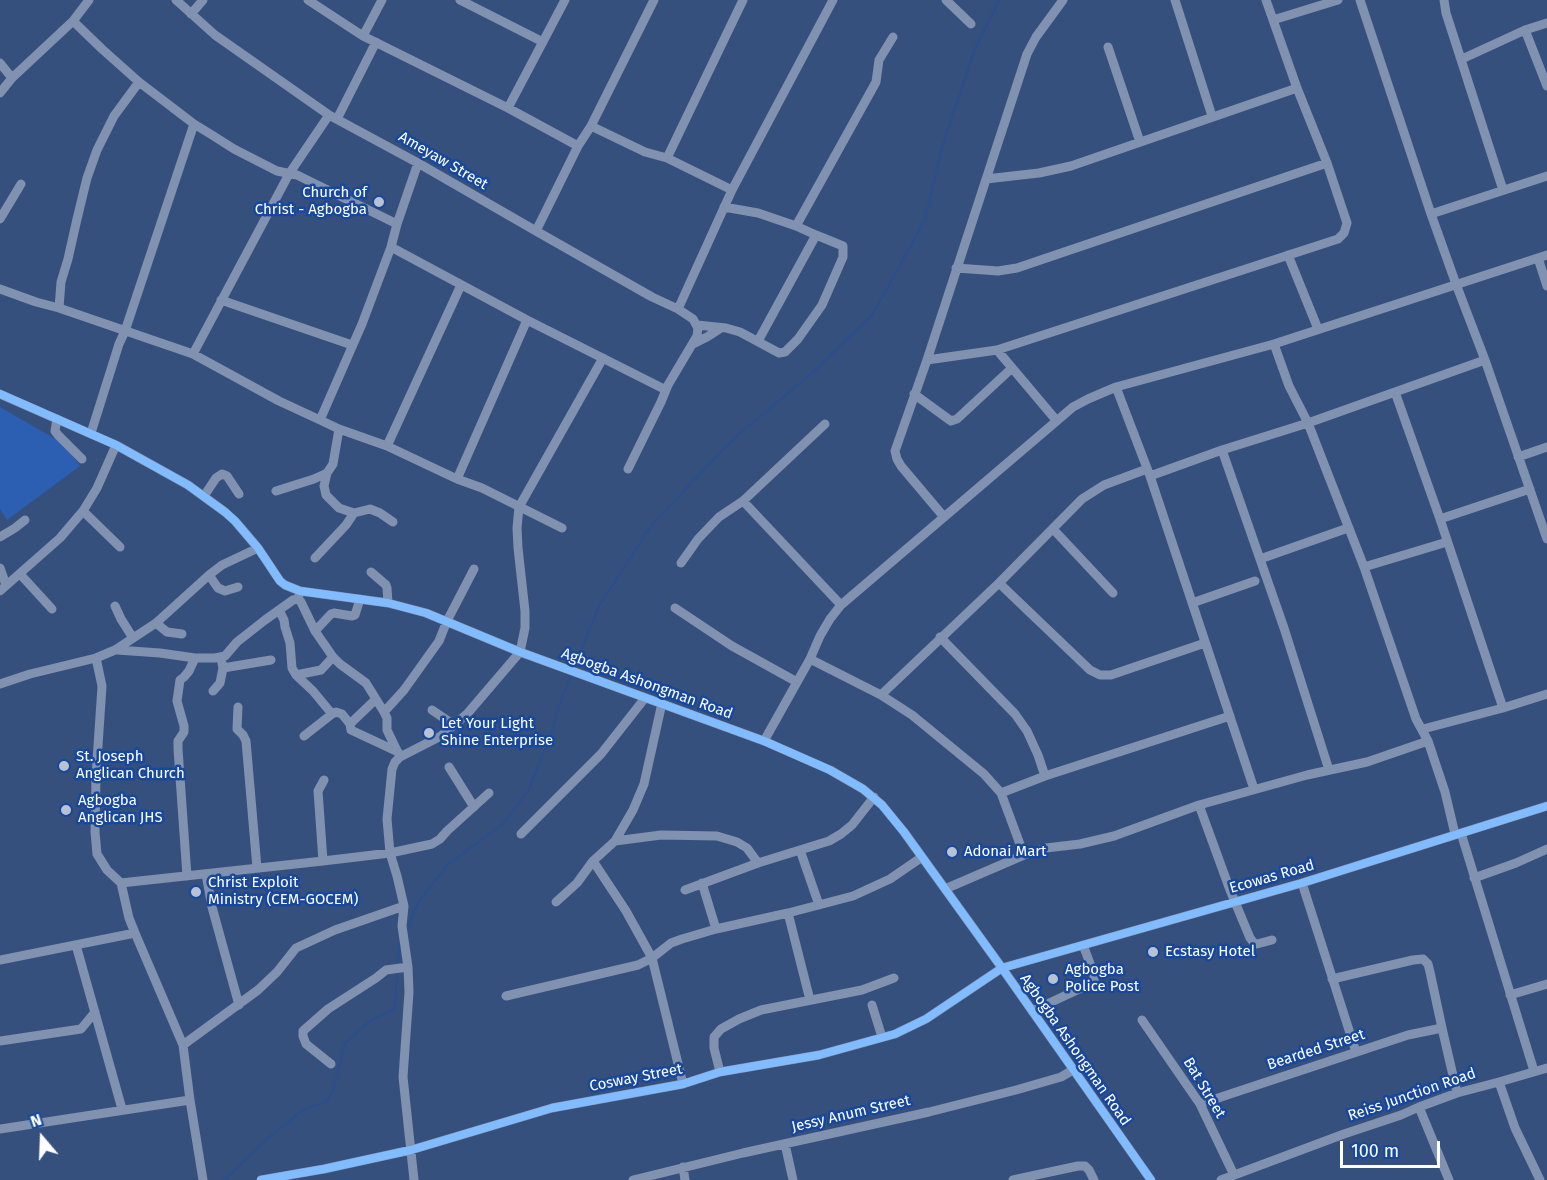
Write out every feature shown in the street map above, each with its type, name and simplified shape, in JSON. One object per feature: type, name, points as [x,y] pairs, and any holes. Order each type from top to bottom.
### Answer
[{"type":"street","points":[[0,93],[12,78],[73,21],[89,0]]},
{"type":"street","name":"Ameyaw Street","points":[[176,0],[215,35],[333,117],[418,162],[652,297],[678,309],[693,319],[697,325]]},
{"type":"street","points":[[191,14],[203,0]]},
{"type":"street","points":[[308,0],[363,36],[508,108],[578,146]]},
{"type":"street","points":[[363,36],[382,0]]},
{"type":"street","points":[[460,0],[543,42]]},
{"type":"street","points":[[508,108],[565,0]]},
{"type":"street","points":[[536,231],[654,0]]},
{"type":"street","points":[[668,158],[743,0]]},
{"type":"street","points":[[678,309],[732,190],[833,0]]},
{"type":"street","points":[[946,0],[971,24]]},
{"type":"street","points":[[944,517],[901,466],[895,451],[1027,54],[1036,37],[1064,0]]},
{"type":"street","points":[[1175,0],[1212,116]]},
{"type":"street","points":[[927,360],[997,350],[1338,239],[1344,233],[1347,223],[1327,163],[1296,88],[1266,0]]},
{"type":"street","points":[[1273,20],[1338,0]]},
{"type":"street","points":[[1360,0],[1431,214],[1547,539]]},
{"type":"street","points":[[1444,0],[1446,13],[1503,190]]},
{"type":"street","points":[[73,21],[139,82],[194,124],[277,171],[297,175],[397,224]]},
{"type":"street","points":[[1461,59],[1525,30],[1547,23]]},
{"type":"street","points":[[1525,30],[1547,86]]},
{"type":"street","points":[[796,226],[876,82],[879,60],[893,37]]},
{"type":"street","points":[[193,354],[290,174],[333,117],[376,42]]},
{"type":"street","points":[[1108,47],[1140,142]]},
{"type":"street","points":[[0,63],[12,78]]},
{"type":"street","points":[[59,308],[62,282],[87,178],[97,150],[114,116],[139,82]]},
{"type":"street","points":[[986,179],[1039,173],[1071,166],[1296,88]]},
{"type":"street","points":[[91,433],[194,124]]},
{"type":"street","points":[[591,126],[645,152],[668,158],[732,190]]},
{"type":"street","points":[[320,420],[362,324],[391,247],[418,162]]},
{"type":"street","points":[[956,268],[998,271],[1017,268],[1327,163]]},
{"type":"street","points":[[1431,214],[1547,176]]},
{"type":"street","points":[[0,219],[21,184]]},
{"type":"street","points":[[628,469],[666,390],[695,340],[697,325],[740,332],[779,353],[785,352],[798,339],[822,305],[843,257],[843,246],[796,226],[758,213],[724,207]]},
{"type":"street","points":[[758,341],[816,235]]},
{"type":"street","points":[[391,247],[527,320],[666,390]]},
{"type":"street","points":[[1288,255],[1318,329]]},
{"type":"street","points":[[764,741],[810,659],[819,636],[841,605],[1073,407],[1116,387],[1274,344],[1543,256],[1547,286]]},
{"type":"street","points":[[387,446],[461,285]]},
{"type":"street","points":[[0,289],[193,354],[279,401],[339,429],[387,446],[457,479],[482,488],[562,528]]},
{"type":"street","points":[[221,300],[352,345]]},
{"type":"street","points":[[457,479],[527,320]]},
{"type":"street","points":[[695,340],[707,337],[721,328]]},
{"type":"street","points":[[1274,344],[1289,386],[1308,423],[1364,567],[1416,719],[1428,741],[1474,878],[1534,1071]]},
{"type":"street","points":[[997,350],[1056,420]]},
{"type":"street","points":[[414,1180],[403,1077],[409,992],[399,968],[404,906],[390,853],[387,819],[392,769],[399,755],[418,749],[441,736],[467,714],[520,652],[525,628],[525,611],[518,548],[519,507],[603,358]]},
{"type":"street","points":[[881,695],[1092,491],[1104,485],[1308,423],[1485,360]]},
{"type":"street","points":[[914,394],[951,421],[957,419],[1012,368]]},
{"type":"street","points":[[1116,387],[1149,473],[1254,789]]},
{"type":"street","points":[[1395,392],[1503,708]]},
{"type":"street","name":"Agbogba Ashongman Road","points":[[0,394],[116,445],[188,485],[235,521],[258,548],[280,581],[299,595],[360,599],[388,603],[426,613],[520,652],[764,741],[830,770],[863,789],[874,797],[895,820],[1151,1180]]},
{"type":"street","points":[[57,419],[58,435],[82,459]]},
{"type":"street","points":[[681,563],[698,539],[719,517],[743,501],[825,424]]},
{"type":"street","points":[[339,429],[333,464],[327,473],[324,486],[327,495],[339,508],[354,513],[370,509],[393,522]]},
{"type":"street","points":[[3,588],[60,538],[83,512],[97,488],[116,445]]},
{"type":"street","points":[[1518,457],[1547,447]]},
{"type":"street","points":[[1222,450],[1306,694],[1329,770]]},
{"type":"street","points":[[276,491],[327,473]]},
{"type":"street","points":[[204,496],[216,478],[222,474],[227,476],[239,494]]},
{"type":"street","points":[[1440,519],[1530,489]]},
{"type":"street","points":[[743,501],[841,605]]},
{"type":"street","points":[[83,512],[120,547]]},
{"type":"street","points":[[315,558],[346,525],[354,513]]},
{"type":"street","points":[[0,537],[25,520]]},
{"type":"street","points":[[1260,559],[1348,528]]},
{"type":"street","points":[[1053,529],[1113,593]]},
{"type":"street","points":[[1364,567],[1447,542]]},
{"type":"street","points":[[1,682],[96,658],[115,650],[156,623],[209,574],[258,548]]},
{"type":"street","points":[[0,568],[3,588]]},
{"type":"street","points":[[384,712],[404,690],[439,641],[474,569]]},
{"type":"street","points":[[371,572],[386,585],[388,603]]},
{"type":"street","points":[[20,574],[52,609]]},
{"type":"street","points":[[209,574],[218,588],[225,591],[238,587]]},
{"type":"street","points":[[1192,603],[1255,581]]},
{"type":"street","points":[[999,583],[1090,670],[1100,675],[1111,675],[1205,643]]},
{"type":"street","points":[[115,650],[128,649],[195,658],[221,658],[237,642],[299,595],[315,631],[333,657],[366,683],[387,718],[387,730],[399,755]]},
{"type":"street","points":[[315,631],[331,614],[355,615],[360,599]]},
{"type":"street","points":[[115,606],[133,638]]},
{"type":"street","points":[[675,608],[732,645],[797,681]]},
{"type":"street","points":[[279,610],[290,643],[292,668],[332,714]]},
{"type":"street","points":[[156,623],[167,632],[182,634]]},
{"type":"street","points":[[940,637],[1015,714],[1027,731],[1045,776]]},
{"type":"street","points":[[296,675],[321,670],[333,657]]},
{"type":"street","points":[[96,658],[102,686],[96,776],[97,854],[107,870],[121,883],[129,918],[183,1045],[203,1180]]},
{"type":"street","points":[[187,876],[178,749],[178,741],[184,732],[184,726],[177,701],[180,680],[189,671],[195,658]]},
{"type":"street","points":[[213,691],[220,683],[223,668],[221,658]]},
{"type":"street","points":[[810,659],[881,695],[912,715],[984,774],[1001,793],[1024,855]]},
{"type":"street","points":[[223,668],[271,660]]},
{"type":"street","points":[[1423,729],[1547,694]]},
{"type":"street","points":[[521,834],[601,754],[645,698]]},
{"type":"street","points":[[350,724],[375,700]]},
{"type":"street","points":[[556,903],[577,883],[593,861],[615,841],[633,810],[644,784],[662,703]]},
{"type":"street","points":[[238,706],[237,729],[246,741],[257,868]]},
{"type":"street","points":[[432,711],[454,725]]},
{"type":"street","points":[[304,736],[332,714],[339,712],[350,724],[351,730],[399,755]]},
{"type":"street","points":[[1001,793],[1045,776],[1230,716]]},
{"type":"street","points":[[945,889],[1046,848],[1080,844],[1114,836],[1199,805],[1254,789],[1367,762],[1428,741]]},
{"type":"street","points":[[449,767],[474,807]]},
{"type":"street","points":[[323,861],[318,791],[324,780]]},
{"type":"street","points":[[121,883],[390,853],[432,844],[489,793]]},
{"type":"street","points":[[685,890],[758,862],[829,841],[852,825],[874,797]]},
{"type":"street","points":[[1199,805],[1250,938],[1257,944],[1272,940]]},
{"type":"street","name":"Ecowas Road","points":[[1002,968],[1302,883],[1547,807]]},
{"type":"street","points":[[615,841],[661,835],[717,836],[737,842],[747,848],[758,862]]},
{"type":"street","points":[[1474,878],[1547,849]]},
{"type":"street","points":[[800,850],[819,905]]},
{"type":"street","points":[[506,996],[638,964],[652,958],[671,943],[716,929],[788,914],[853,896],[890,879],[921,857]]},
{"type":"street","points":[[593,861],[626,911],[652,958],[683,1084]]},
{"type":"street","points":[[206,874],[212,907],[239,1005]]},
{"type":"street","points":[[702,883],[716,929]]},
{"type":"street","points":[[1302,883],[1356,1052]]},
{"type":"street","points":[[183,1045],[258,990],[277,972],[296,948],[334,930],[404,906]]},
{"type":"street","points":[[788,914],[810,999]]},
{"type":"street","points":[[0,960],[135,933]]},
{"type":"street","points":[[76,945],[122,1110]]},
{"type":"street","points":[[1032,1011],[1094,980],[1083,945]]},
{"type":"street","points":[[1332,979],[1423,959],[1428,964],[1457,1093]]},
{"type":"street","points":[[331,1064],[306,1044],[303,1031],[328,1009],[386,970],[399,968]]},
{"type":"street","name":"Cosway Street","points":[[261,1180],[411,1150],[552,1108],[683,1084],[720,1072],[819,1055],[895,1034],[926,1018],[1002,968]]},
{"type":"street","points":[[720,1072],[714,1048],[714,1037],[721,1029],[739,1019],[761,1010],[862,990],[894,978]]},
{"type":"street","points":[[1510,995],[1547,984]]},
{"type":"street","points":[[872,1005],[882,1037]]},
{"type":"street","points":[[81,1029],[95,1012]]},
{"type":"street","name":"Bat Street","points":[[1142,1020],[1200,1104],[1234,1175]]},
{"type":"street","name":"Bearded Street","points":[[1200,1104],[1408,1035],[1442,1028]]},
{"type":"street","points":[[0,1041],[81,1029],[102,1036]]},
{"type":"street","name":"Reiss Junction Road","points":[[1221,1180],[1457,1093],[1547,1068]]},
{"type":"street","name":"Jessy Anum Street","points":[[633,1180],[929,1112],[1061,1077],[1073,1070]]},
{"type":"street","points":[[1499,1082],[1515,1128],[1540,1180]]},
{"type":"street","points":[[0,1129],[190,1100]]},
{"type":"street","points":[[1419,1107],[1449,1180]]},
{"type":"street","points":[[785,1144],[793,1180]]},
{"type":"street","points":[[1013,1180],[1078,1166],[1085,1166],[1094,1180]]},
{"type":"street","points":[[683,1167],[686,1180]]},
{"type":"shaded area","points":[[0,407],[64,444],[80,466],[7,520],[0,509]]},
{"type":"waterway","points":[[574,668],[599,606],[650,527],[733,439],[812,373],[873,314],[925,220],[942,147],[975,49],[999,0]]},
{"type":"waterway","points":[[407,928],[420,900],[448,864],[503,824],[528,791],[549,740],[572,673]]},
{"type":"waterway","points":[[398,964],[400,943]]},
{"type":"waterway","points":[[224,1180],[268,1138],[303,1110],[327,1101],[334,1087],[345,1043],[370,1021],[395,1009],[397,970]]},
{"type":"cycle path","points":[[0,394],[116,445],[188,485],[235,521],[285,585],[300,591],[388,603],[426,613],[520,652],[764,741],[830,770],[863,789],[882,805],[904,832],[1151,1180]]},
{"type":"cycle path","points":[[261,1180],[411,1150],[552,1108],[683,1084],[720,1072],[819,1055],[895,1034],[926,1019],[1002,968],[1302,883],[1547,806]]},
{"type":"place","name":"Church of Christ - Agbogba","points":[[379,202]]},
{"type":"place","name":"Let Your Light Shine Enterprise","points":[[429,733]]},
{"type":"place","name":"St. Joseph Anglican Church","points":[[64,766]]},
{"type":"place","name":"Agbogba Anglican JHS","points":[[66,810]]},
{"type":"place","name":"Adonai Mart","points":[[952,852]]},
{"type":"place","name":"Christ Exploit Ministry (CEM-GOCEM)","points":[[196,892]]},
{"type":"place","name":"Ecstasy Hotel","points":[[1153,952]]},
{"type":"place","name":"Agbogba Police Post","points":[[1053,979]]}]
